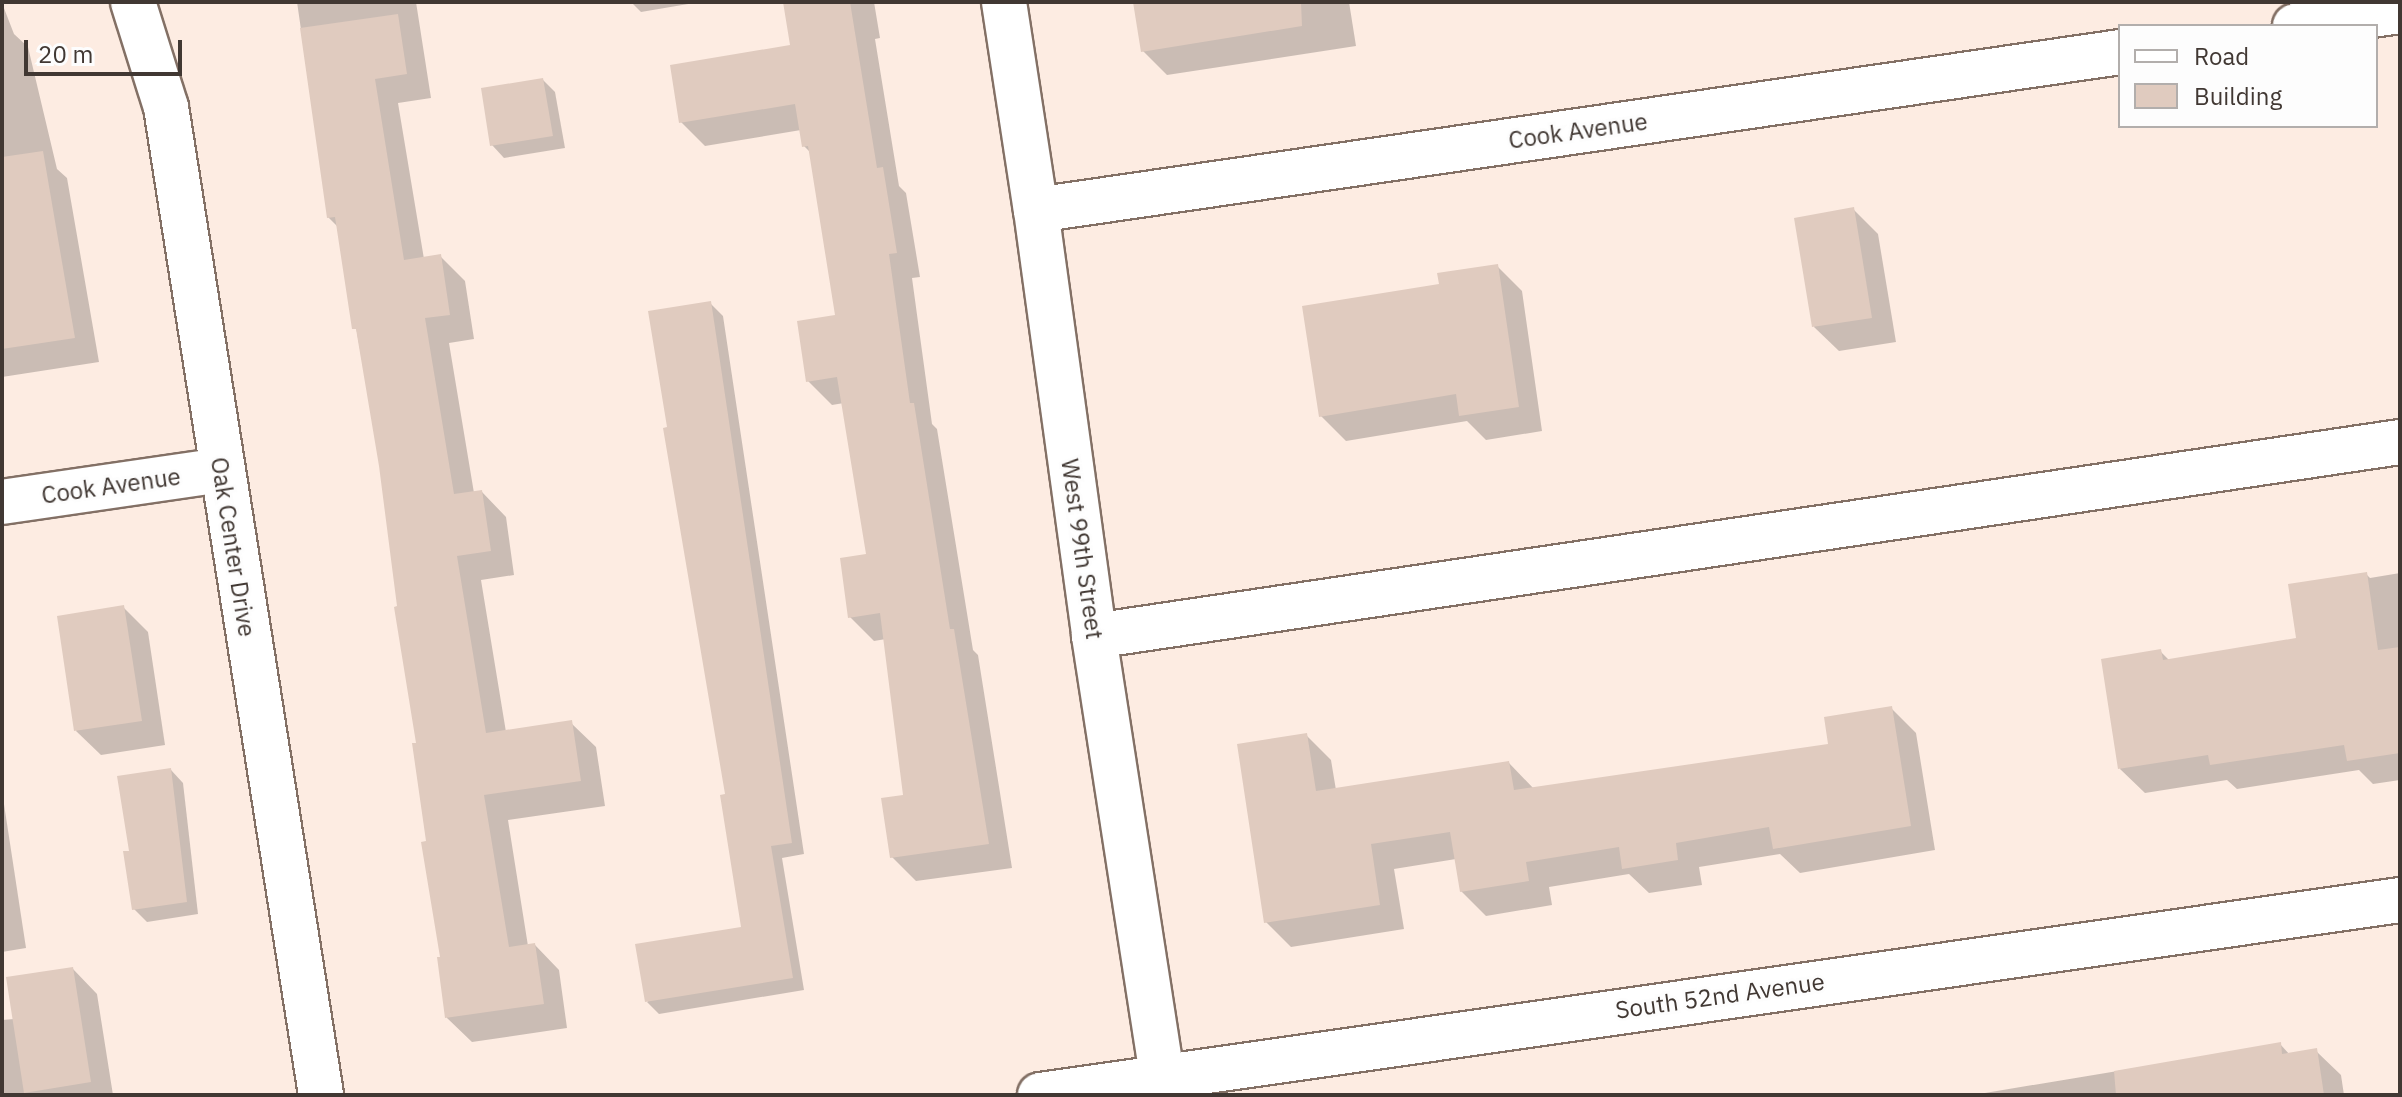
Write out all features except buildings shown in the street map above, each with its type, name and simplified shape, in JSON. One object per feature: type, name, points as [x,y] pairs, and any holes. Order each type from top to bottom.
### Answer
[{"type":"street","name":"Oak Center Drive","points":[[133,2],[166,107],[321,1095]]},
{"type":"street","name":"West 99th Street","points":[[1004,2],[1036,210],[1094,636],[1164,1085]]},
{"type":"street","points":[[2309,24],[2400,11]]},
{"type":"street","name":"Cook Avenue","points":[[1036,210],[2118,52]]},
{"type":"street","points":[[1094,636],[2400,442]]},
{"type":"street","name":"Cook Avenue","points":[[2,502],[221,470]]},
{"type":"street","name":"South 52nd Avenue","points":[[1040,1095],[1164,1085],[2400,900]]}]
